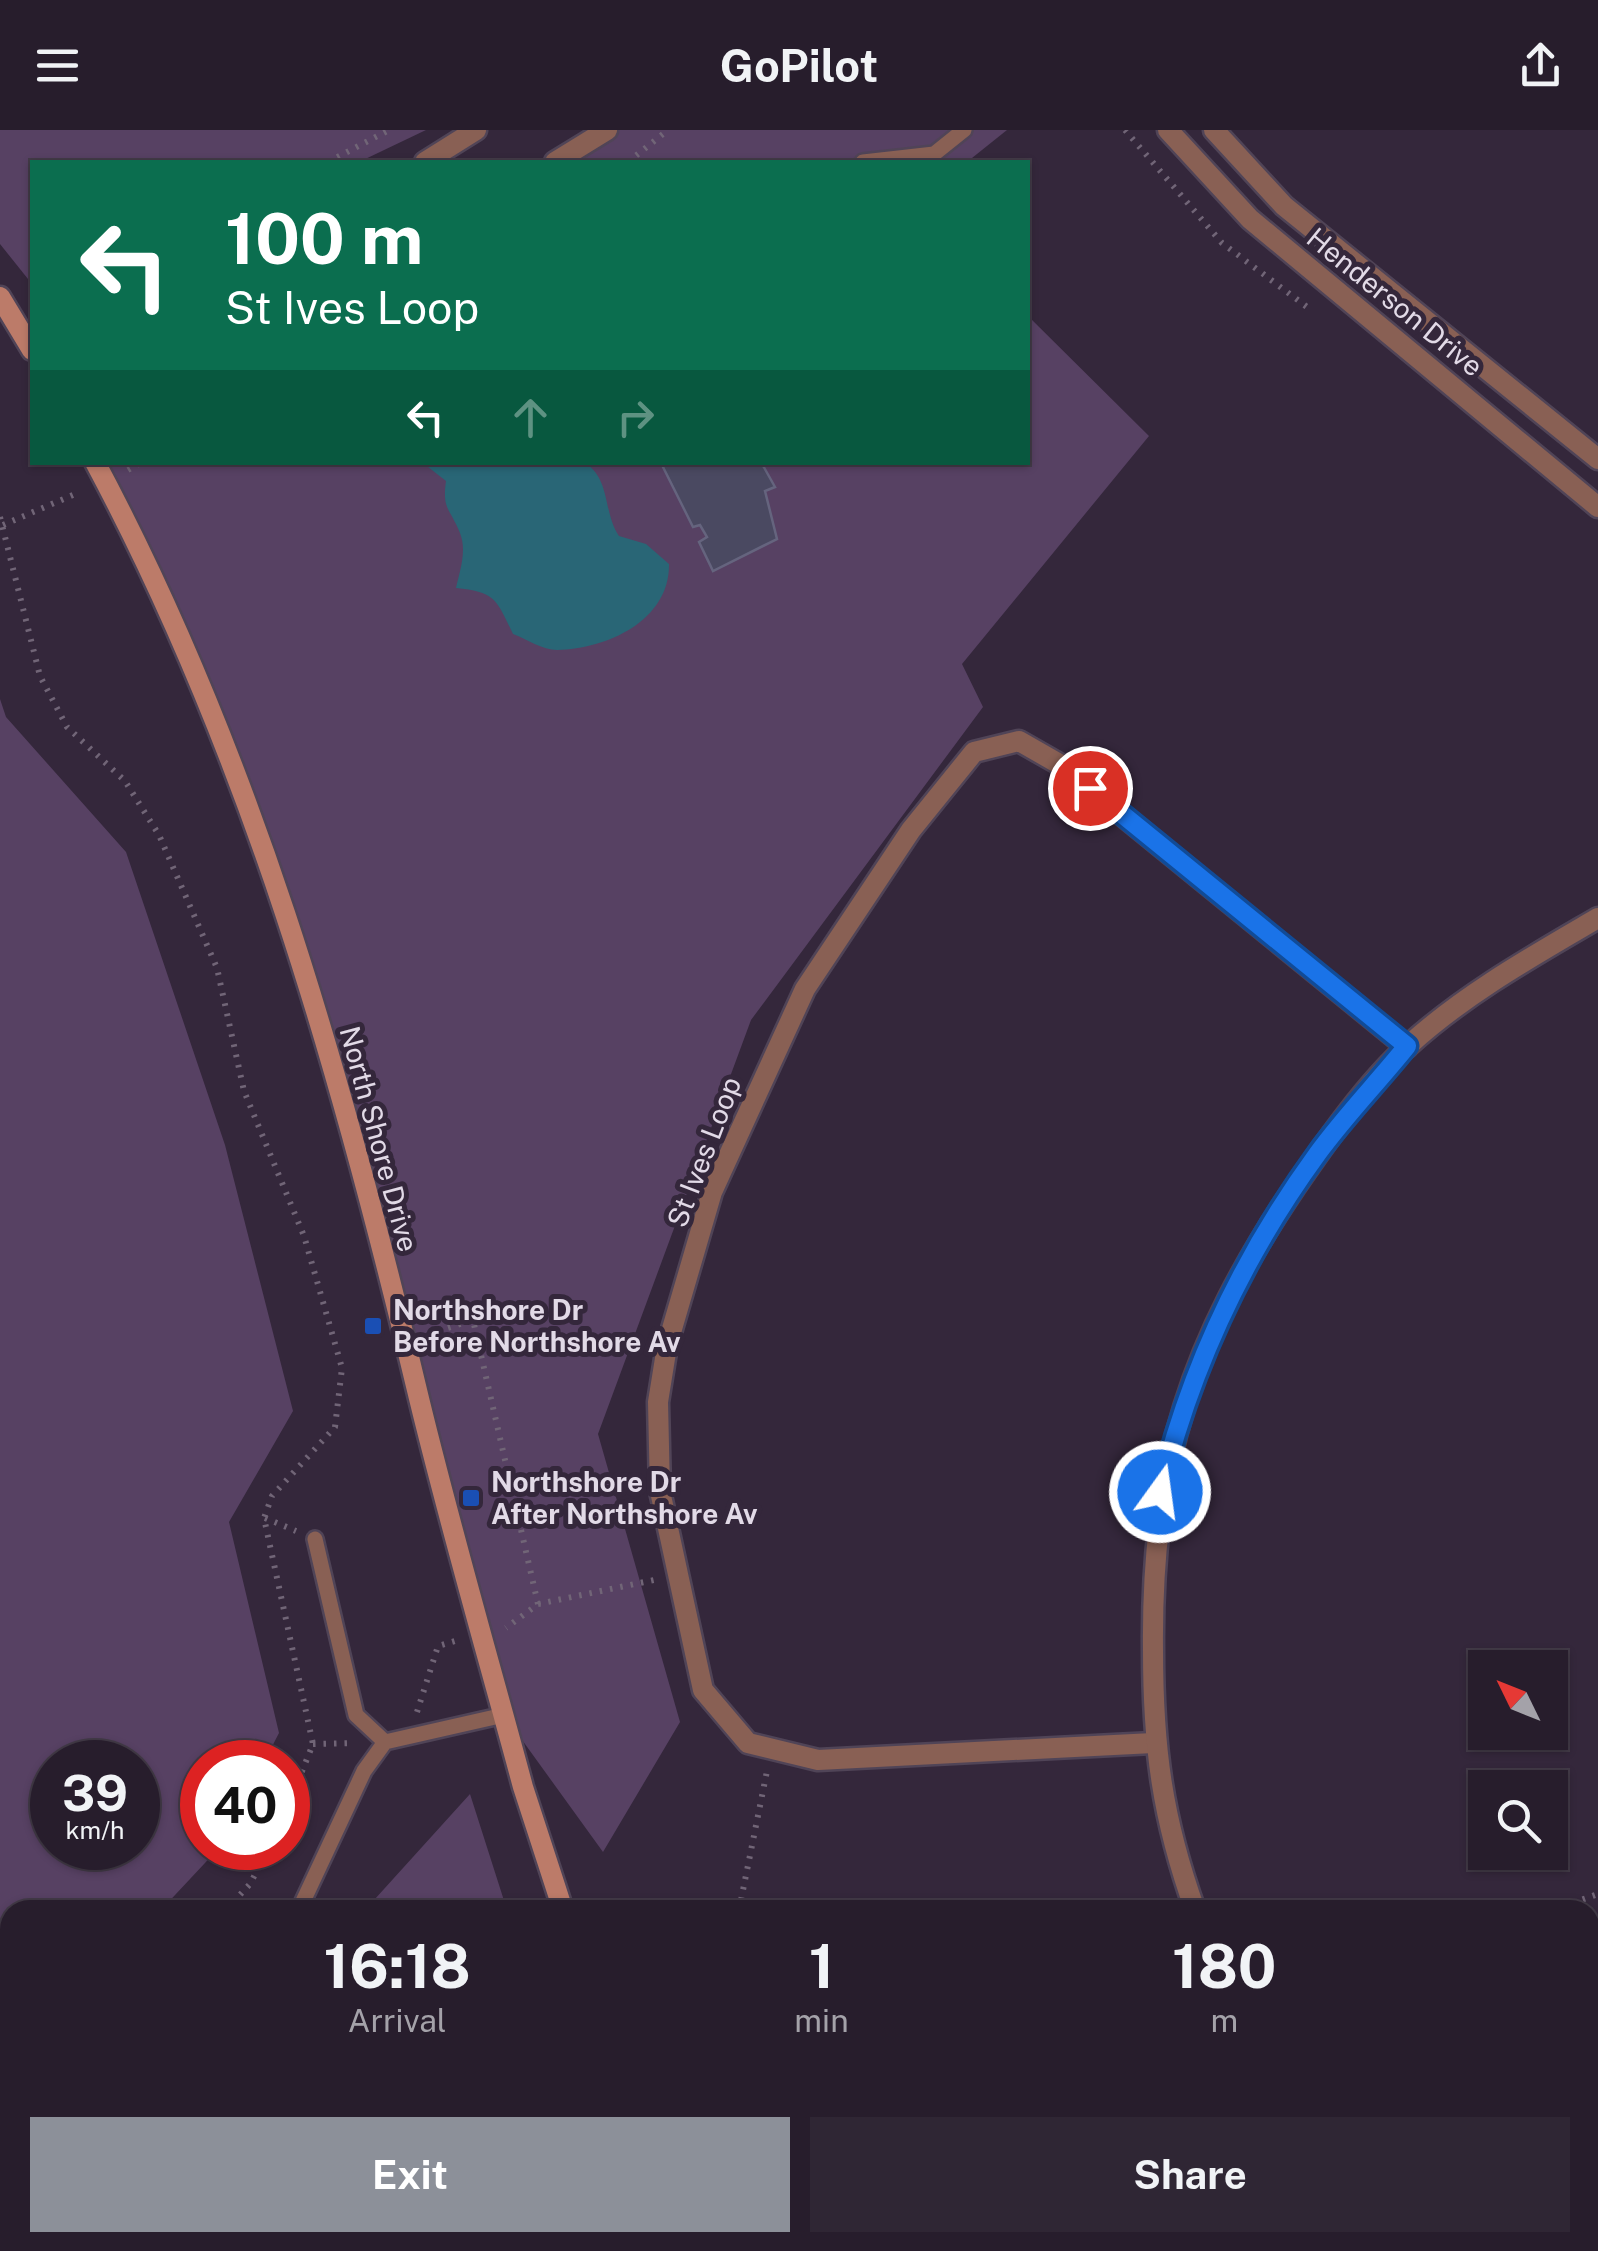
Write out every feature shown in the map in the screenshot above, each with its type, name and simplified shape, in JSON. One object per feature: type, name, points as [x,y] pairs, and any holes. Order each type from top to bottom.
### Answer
[{"type":"main road","points":[[0,297],[30,347]]},
{"type":"main road","name":"North Shore Drive","points":[[100,472],[166,603],[213,715],[298,946],[504,1715],[560,1900]]},
{"type":"street","points":[[428,160],[476,130]]},
{"type":"street","points":[[558,160],[607,130]]},
{"type":"street","name":"Henderson Drive","points":[[1168,130],[1250,219],[1598,505]]},
{"type":"street","name":"Henderson Drive","points":[[1214,130],[1284,206],[1598,459]]},
{"type":"street","name":"St Ives Loop","points":[[1154,1743],[818,1760],[748,1743],[703,1690],[660,1491],[658,1402],[667,1346],[712,1192],[805,990],[911,830],[974,752],[1019,740],[1061,765],[1407,1046]]},
{"type":"street","points":[[1191,1900],[1176,1856],[1154,1743],[1152,1569],[1160,1492],[1199,1361],[1274,1218],[1319,1151],[1407,1046],[1531,957],[1598,918]]},
{"type":"lane","points":[[881,160],[934,154],[964,130]]},
{"type":"lane","points":[[316,1539],[356,1715],[384,1742]]},
{"type":"lane","points":[[304,1900],[364,1772],[384,1742],[504,1715]]},
{"type":"path","points":[[332,160],[389,130]]},
{"type":"path","points":[[630,160],[668,130]]},
{"type":"path","points":[[100,472],[2,521],[40,676],[67,727],[124,781],[160,836],[218,968],[244,1091],[304,1236],[342,1368],[335,1427],[272,1496],[264,1518],[313,1744],[310,1751]]},
{"type":"path","points":[[538,1604],[678,1575]]},
{"type":"path","points":[[741,1900],[771,1750]]},
{"type":"path","points":[[235,1900],[257,1870]]},
{"type":"shaded area","points":[[0,130],[426,130],[363,160],[30,160],[30,282],[0,244]]},
{"type":"shaded area","points":[[607,130],[1007,130],[970,160],[558,160]]},
{"type":"shaded area","points":[[1030,318],[1149,436],[962,664],[983,707],[751,1020],[598,1434],[680,1722],[603,1852],[504,1715],[268,856],[96,465],[1030,465]]},
{"type":"shaded area","points":[[0,699],[6,717],[126,852],[225,1145],[293,1411],[229,1522],[279,1733],[275,1740],[180,1740],[180,1870],[198,1870],[170,1900],[0,1900]]},
{"type":"shaded area","points":[[470,1794],[504,1900],[374,1900]]},
{"type":"water","points":[[426,465],[587,465],[599,478],[619,536],[646,544],[669,564],[667,584],[659,601],[632,628],[596,644],[552,650],[513,634],[493,599],[456,588],[463,547],[446,504],[446,481]]},
{"type":"building","points":[[662,465],[763,465],[775,487],[765,491],[777,539],[713,571],[699,542],[707,537],[700,525],[693,527]]},
{"type":"place","name":"Northshore Dr Before Northshore Av","points":[[373,1326]]},
{"type":"place","name":"Northshore Dr After Northshore Av","points":[[471,1498]]},
{"type":"route","points":[[1090,788],[1407,1046],[1319,1151],[1239,1279],[1199,1361],[1177,1424],[1160,1492]]}]
